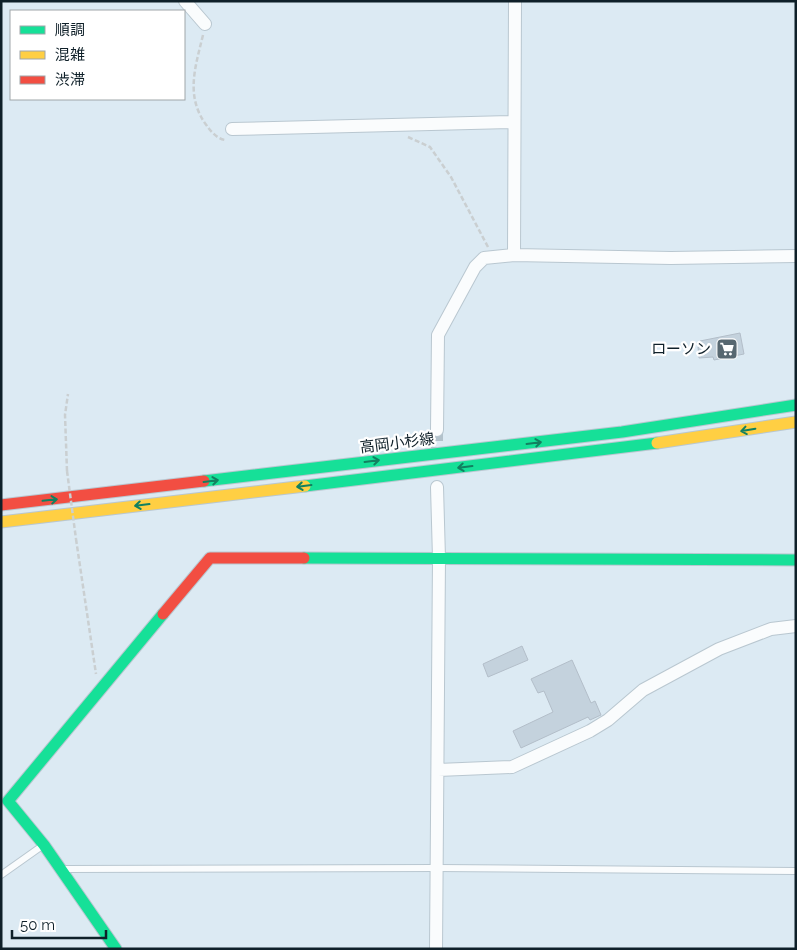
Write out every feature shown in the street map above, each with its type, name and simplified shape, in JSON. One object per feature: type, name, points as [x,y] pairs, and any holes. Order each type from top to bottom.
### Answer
[{"type":"main road","name":"高岡小杉線","points":[[1,506],[622,432],[796,405]]},
{"type":"main road","points":[[1,522],[702,438],[796,422]]},
{"type":"main road","points":[[116,949],[44,845],[8,801],[210,558],[796,560]]},
{"type":"street","points":[[185,1],[205,24]]},
{"type":"street","points":[[514,255],[515,1]]},
{"type":"street","points":[[232,129],[514,122]]},
{"type":"street","points":[[437,430],[438,335],[475,267],[484,258],[514,255],[671,258],[796,256]]},
{"type":"street","points":[[436,949],[439,558],[437,487]]},
{"type":"street","points":[[438,770],[512,767],[590,731],[608,720],[643,690],[719,649],[771,629],[796,626]]},
{"type":"lane","points":[[1,875],[44,845]]},
{"type":"lane","points":[[60,869],[437,868],[796,871]]},
{"type":"path","points":[[68,394],[65,415],[67,471],[98,691]]},
{"type":"building","points":[[740,333],[744,354],[714,360],[713,357],[699,358],[698,347],[701,347],[700,341]]},
{"type":"building","points":[[522,646],[528,660],[488,677],[483,664]]},
{"type":"building","points":[[572,660],[591,703],[595,701],[601,715],[590,720],[588,717],[521,748],[513,731],[553,712],[544,691],[538,693],[531,679]]},
{"type":"tunnel","points":[[437,430],[437,459]]},
{"type":"traffic: fast","points":[[204,481],[622,432],[796,405]]},
{"type":"traffic: fast","points":[[305,486],[657,443]]},
{"type":"traffic: fast","points":[[304,558],[796,560]]},
{"type":"traffic: fast","points":[[116,949],[44,845],[8,801],[163,614]]},
{"type":"traffic: slow","points":[[657,443],[796,422]]},
{"type":"traffic: slow","points":[[1,522],[305,486]]},
{"type":"traffic: jam","points":[[1,505],[204,481]]},
{"type":"traffic: jam","points":[[163,614],[210,558],[304,558]]},
{"type":"place","name":"ローソン","points":[[727,349]]}]
